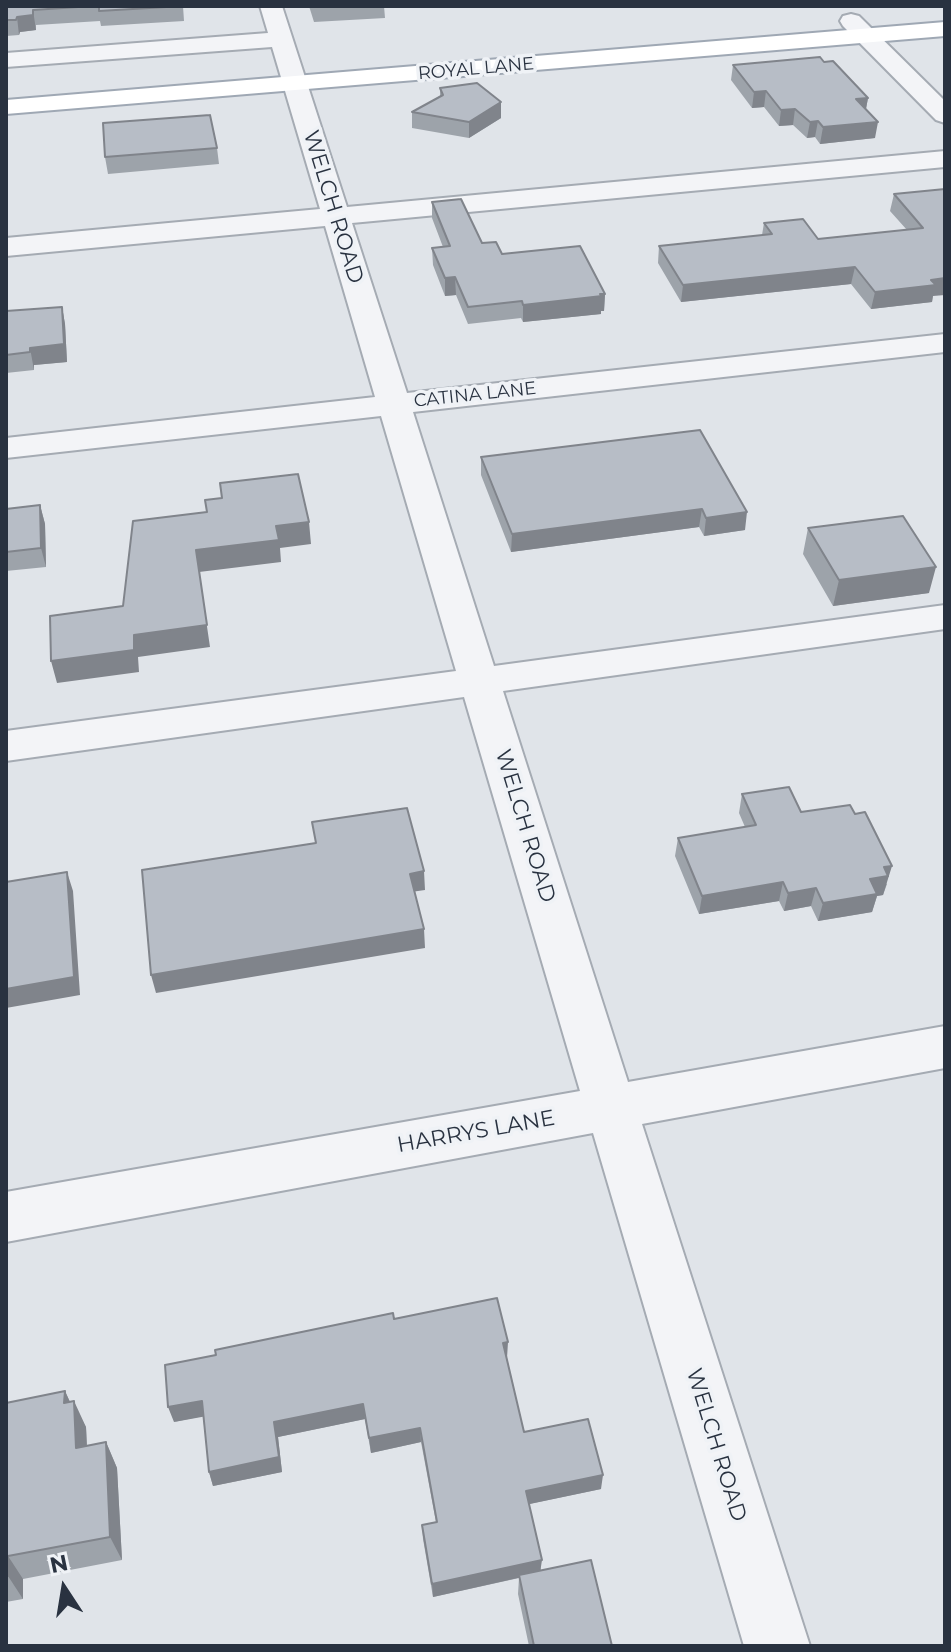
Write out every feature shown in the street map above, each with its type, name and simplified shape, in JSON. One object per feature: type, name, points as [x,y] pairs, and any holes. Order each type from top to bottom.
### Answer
[{"type":"main road","name":"ROYAL LANE","points":[[6,107],[293,75],[858,28],[945,14]]},
{"type":"main road","name":"ROYAL LANE","points":[[858,28],[945,29]]},
{"type":"main road","name":"ROYAL LANE","points":[[6,89],[293,75]]},
{"type":"street","name":"WELCH ROAD","points":[[271,6],[777,1646]]},
{"type":"street","points":[[858,28],[945,115]]},
{"type":"street","points":[[6,60],[282,39]]},
{"type":"street","points":[[6,247],[945,159]]},
{"type":"street","name":"CATINA LANE","points":[[6,448],[945,343]]},
{"type":"street","points":[[6,746],[945,617]]},
{"type":"street","name":"HARRYS LANE","points":[[6,1217],[945,1047]]},
{"type":"building","points":[[6,6],[93,6],[33,10],[33,15],[6,20]]},
{"type":"building","points":[[99,6],[183,6],[99,11]]},
{"type":"building","points":[[820,57],[824,62],[833,61],[868,98],[856,99],[878,122],[823,127],[818,121],[810,122],[795,109],[781,110],[766,91],[754,92],[733,65]]},
{"type":"building","points":[[477,83],[501,102],[469,122],[412,112],[443,95],[440,88]]},
{"type":"building","points":[[210,115],[217,148],[105,157],[103,123]]},
{"type":"building","points":[[945,189],[945,278],[931,280],[936,285],[875,292],[855,267],[683,285],[659,246],[772,234],[764,223],[803,219],[818,239],[923,228],[894,194]]},
{"type":"building","points":[[461,199],[482,243],[496,242],[502,254],[580,246],[605,294],[523,305],[522,301],[468,307],[455,277],[445,278],[432,248],[450,246],[432,202]]},
{"type":"building","points":[[62,307],[64,344],[30,348],[30,352],[6,355],[6,311]]},
{"type":"building","points":[[700,430],[747,512],[706,518],[702,509],[512,534],[481,457]]},
{"type":"building","points":[[298,474],[309,522],[276,526],[279,540],[196,550],[207,625],[134,635],[134,650],[51,661],[50,616],[123,606],[133,521],[207,512],[205,500],[222,498],[220,483]]},
{"type":"building","points":[[40,505],[41,548],[6,552],[6,509]]},
{"type":"building","points":[[903,516],[936,567],[839,580],[808,528]]},
{"type":"building","points":[[789,787],[801,812],[850,805],[855,814],[865,812],[892,866],[884,867],[888,876],[870,879],[877,894],[823,903],[816,888],[788,893],[783,882],[702,896],[678,838],[756,825],[742,794]]},
{"type":"building","points":[[407,808],[424,871],[410,874],[424,929],[151,975],[142,870],[316,843],[312,822]]},
{"type":"building","points":[[67,872],[74,977],[6,989],[6,882]]},
{"type":"building","points":[[497,1298],[508,1342],[503,1343],[524,1432],[588,1419],[603,1475],[526,1491],[542,1560],[432,1584],[422,1525],[437,1522],[420,1428],[369,1438],[363,1404],[274,1422],[279,1457],[209,1472],[202,1401],[168,1407],[165,1365],[216,1355],[215,1350],[393,1313],[394,1319]]},
{"type":"building","points":[[65,1391],[64,1403],[74,1401],[76,1448],[106,1442],[110,1537],[8,1556],[6,1576],[6,1403]]},
{"type":"building","points":[[591,1560],[612,1646],[534,1646],[519,1575]]}]
